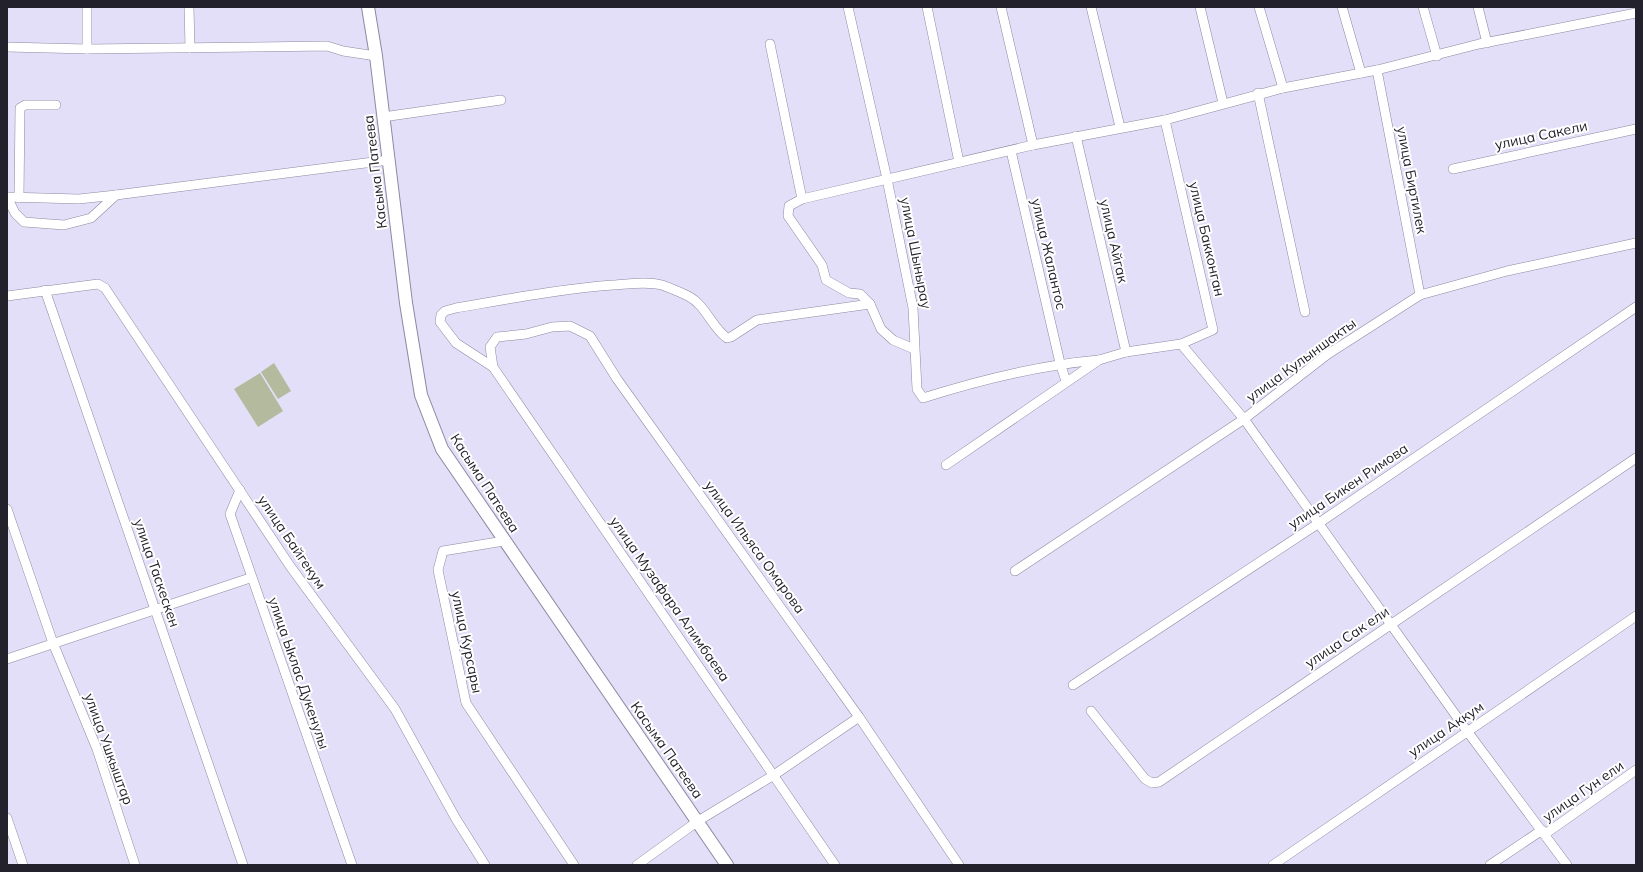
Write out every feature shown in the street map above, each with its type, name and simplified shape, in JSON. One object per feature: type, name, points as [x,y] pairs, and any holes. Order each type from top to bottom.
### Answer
[{"type":"main road","name":"Касыма Патеева","points":[[368,7],[376,56],[406,304],[421,395],[442,449],[727,865]]},
{"type":"street","points":[[87,7],[87,49]]},
{"type":"street","points":[[189,7],[190,48]]},
{"type":"street","points":[[848,7],[887,179]]},
{"type":"street","points":[[927,7],[959,162]]},
{"type":"street","points":[[1001,7],[1033,145]]},
{"type":"street","points":[[1091,7],[1120,127]]},
{"type":"street","points":[[1200,7],[1223,103]]},
{"type":"street","points":[[1260,7],[1283,88]]},
{"type":"street","points":[[1342,7],[1361,73]]},
{"type":"street","points":[[1423,7],[1438,56]]},
{"type":"street","points":[[1478,7],[1487,43]]},
{"type":"street","points":[[914,349],[894,340],[881,329],[870,304],[860,294],[849,293],[826,280],[822,265],[788,216],[789,206],[802,199],[1033,145],[1120,127],[1165,120],[1258,93],[1377,70],[1487,43],[1636,13]]},
{"type":"street","points":[[770,44],[802,199]]},
{"type":"street","points":[[7,47],[87,49],[327,46],[343,51],[376,56]]},
{"type":"street","name":"улица Биртилек","points":[[1377,70],[1420,295]]},
{"type":"street","points":[[1258,93],[1305,312]]},
{"type":"street","points":[[383,117],[501,100]]},
{"type":"street","points":[[19,198],[20,108],[25,105],[56,105]]},
{"type":"street","name":"улица Бакконган","points":[[1165,120],[1213,330],[1182,344]]},
{"type":"street","name":"улица Сакели","points":[[1453,169],[1636,129]]},
{"type":"street","name":"улица Айгак","points":[[1076,136],[1126,352]]},
{"type":"street","name":"улица Жалантос","points":[[1011,151],[1060,363],[1066,381]]},
{"type":"street","points":[[116,195],[91,218],[64,225],[24,222],[14,213],[7,197],[79,199],[389,160]]},
{"type":"street","name":"улица Шынырау","points":[[887,179],[913,308],[917,389],[923,398],[1060,363]]},
{"type":"street","name":"улица Кулыншакты","points":[[1015,571],[1244,419],[1328,354],[1420,295],[1508,271],[1636,243]]},
{"type":"street","points":[[493,367],[456,343],[440,322],[441,315],[445,311],[533,294],[586,287],[642,283],[661,285],[689,296],[708,313],[722,335],[726,338],[731,337],[757,320],[870,304]]},
{"type":"street","name":"улица Байгекум","points":[[7,296],[98,284],[105,288],[290,566],[395,709],[456,819],[485,865]]},
{"type":"street","name":"улица Таскескен","points":[[45,290],[244,865]]},
{"type":"street","name":"улица Бикен Римова","points":[[1073,685],[1319,523],[1636,307]]},
{"type":"street","name":"улица Ильяса Омарова","points":[[490,347],[497,337],[526,334],[552,327],[570,326],[590,336],[617,379],[859,717],[959,865]]},
{"type":"street","points":[[1060,363],[1099,360],[1126,352],[1182,344],[1244,419],[1390,625],[1567,865]]},
{"type":"street","name":"улица Музафара Алимбаева","points":[[490,347],[493,367],[835,865]]},
{"type":"street","points":[[946,465],[1066,381],[1099,360]]},
{"type":"street","name":"улица Сак ели","points":[[1091,711],[1145,779],[1152,783],[1159,782],[1636,458]]},
{"type":"street","name":"улица Ыклас Дукенулы","points":[[240,490],[230,514],[250,578],[352,865]]},
{"type":"street","name":"улица Ушкыштар","points":[[7,509],[53,643],[97,749],[135,865]]},
{"type":"street","name":"улица Курсары","points":[[504,541],[443,551],[438,570],[466,703],[574,865]]},
{"type":"street","points":[[7,659],[250,578]]},
{"type":"street","name":"улица Аккум","points":[[1272,865],[1636,616]]},
{"type":"street","points":[[637,865],[698,821],[774,775],[859,717]]},
{"type":"street","name":"улица Гун ели","points":[[1490,865],[1544,832],[1636,770]]},
{"type":"street","points":[[7,818],[23,865]]},
{"type":"green space","points":[[274,363],[291,391],[278,399],[261,372]]},
{"type":"green space","points":[[260,373],[283,411],[258,427],[234,389]]}]
